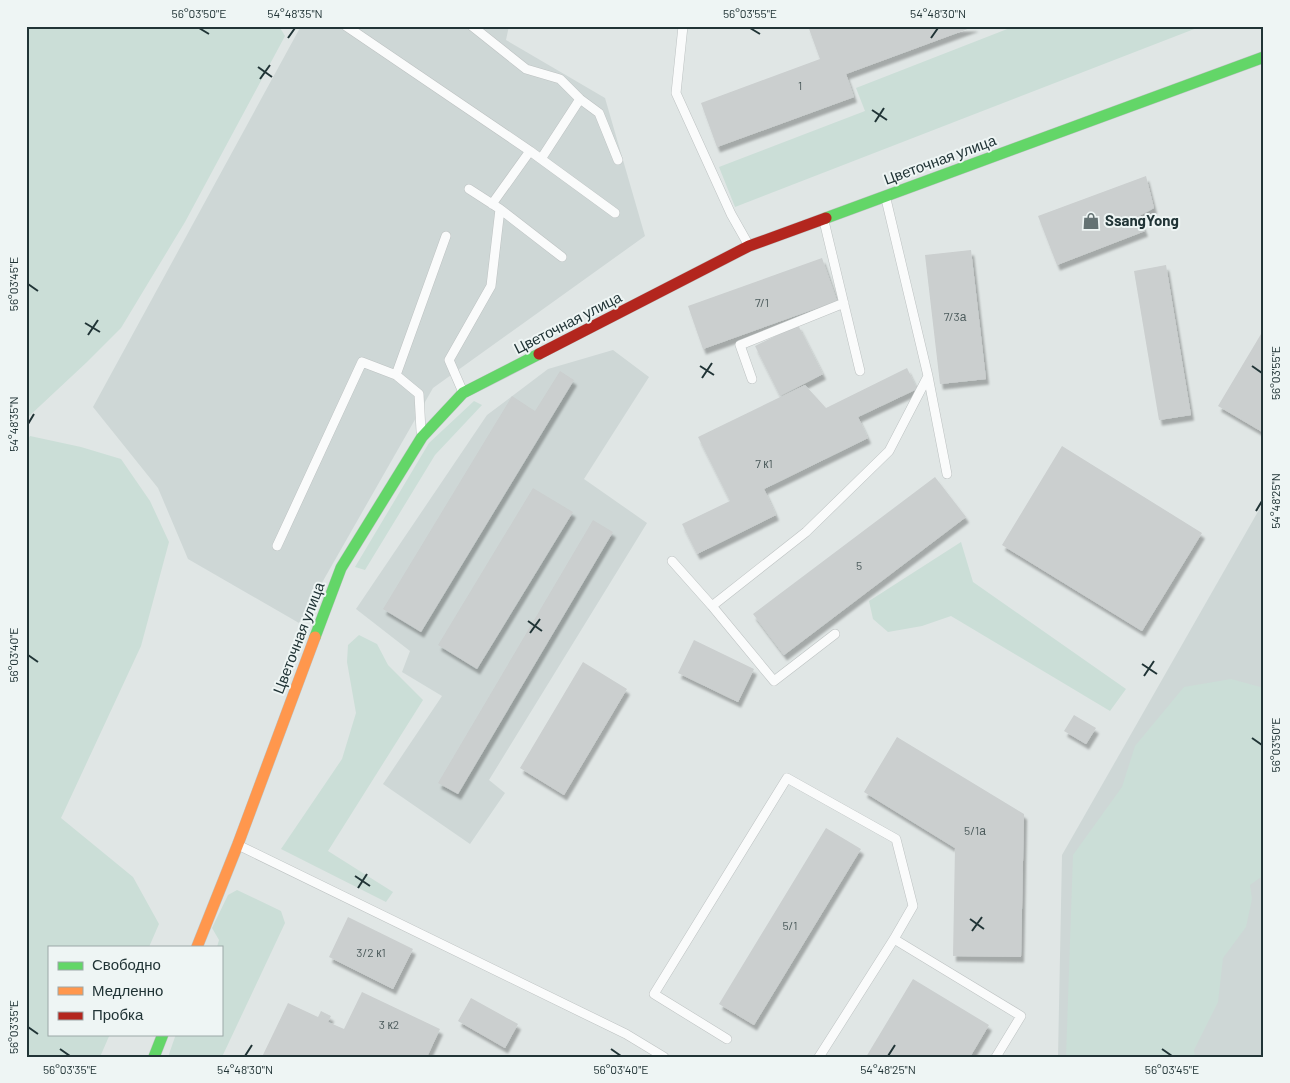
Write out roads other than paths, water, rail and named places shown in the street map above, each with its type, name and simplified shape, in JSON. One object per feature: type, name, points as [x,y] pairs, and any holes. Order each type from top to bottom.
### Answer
[{"type":"street","name":"Цветочная улица","points":[[197,946],[238,844],[341,568],[422,437],[463,393],[750,246],[1264,57]]},
{"type":"street","points":[[154,1057],[161,1036]]},
{"type":"lane","points":[[346,26],[530,151],[615,213]]},
{"type":"lane","points":[[472,26],[526,69],[560,79],[580,99],[599,113],[618,160]]},
{"type":"lane","points":[[683,26],[676,93],[731,214],[750,246]]},
{"type":"lane","points":[[541,159],[580,99]]},
{"type":"lane","points":[[463,393],[449,360],[491,286],[496,206],[530,151]]},
{"type":"lane","points":[[469,189],[496,206],[562,256]]},
{"type":"lane","points":[[885,196],[928,376],[946,474]]},
{"type":"lane","points":[[824,219],[860,371]]},
{"type":"lane","points":[[396,374],[446,236]]},
{"type":"lane","points":[[752,379],[740,345],[844,303]]},
{"type":"lane","points":[[278,546],[362,362],[396,374],[419,394],[422,437]]},
{"type":"lane","points":[[712,606],[806,532],[889,452],[928,376]]},
{"type":"lane","points":[[672,561],[774,681],[834,634]]},
{"type":"lane","points":[[727,1039],[654,994],[786,778],[896,839],[913,906],[819,1057]]},
{"type":"lane","points":[[238,844],[617,1030],[664,1057]]},
{"type":"lane","points":[[894,939],[1021,1016],[996,1057]]},
{"type":"place","name":"SsangYong","points":[[1091,221]]}]
